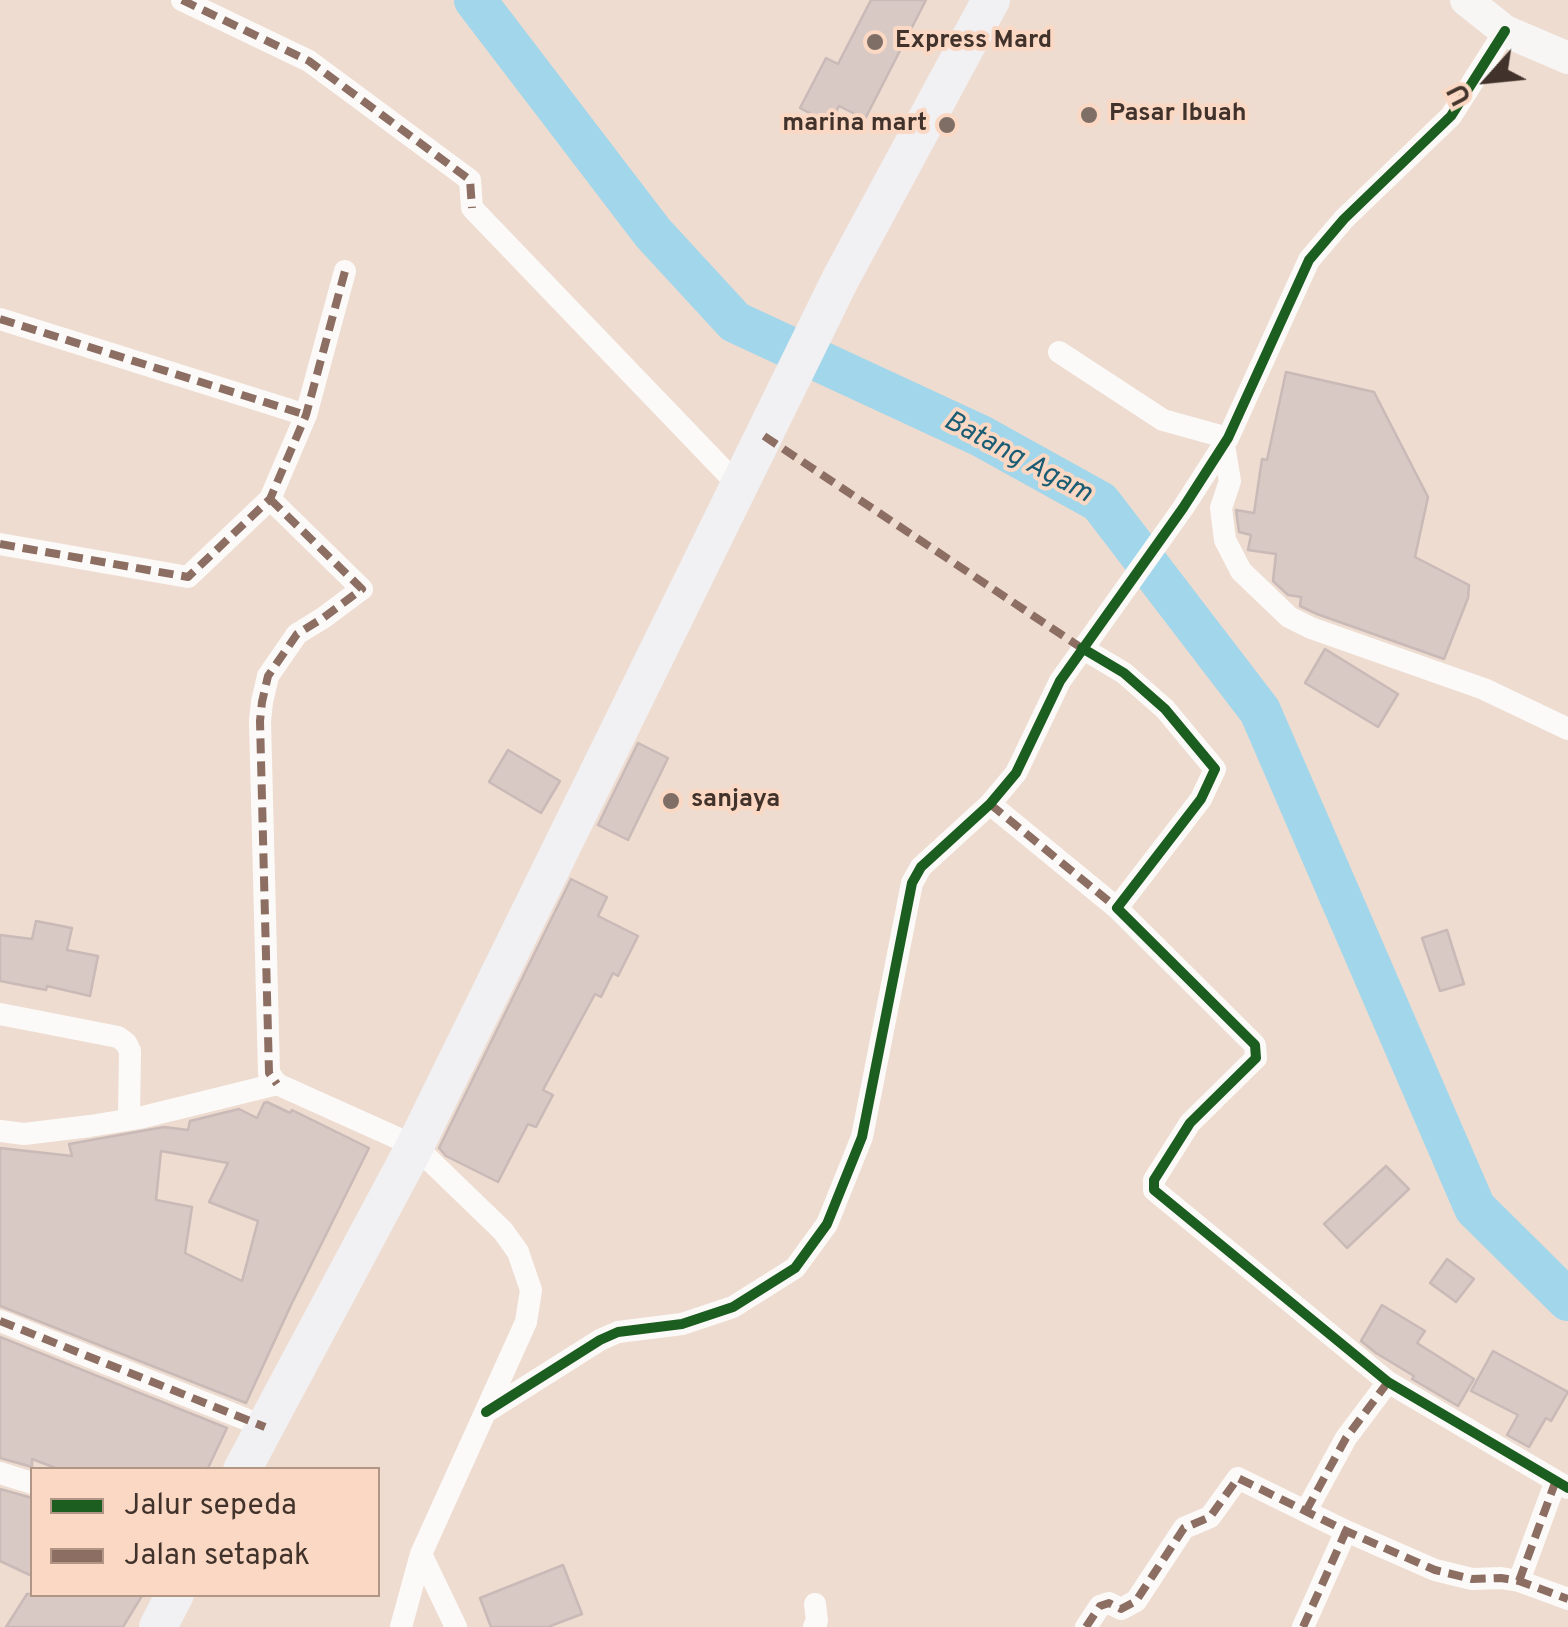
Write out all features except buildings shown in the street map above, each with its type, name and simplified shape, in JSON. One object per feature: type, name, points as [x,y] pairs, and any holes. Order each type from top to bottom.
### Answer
[{"type":"main road","points":[[244,1467],[415,1146],[841,278],[991,0]]},
{"type":"main road","points":[[158,1627],[173,1597]]},
{"type":"street","points":[[182,0],[308,61],[470,180],[472,208],[739,486]]},
{"type":"street","points":[[1466,0],[1505,31],[1568,58]]},
{"type":"street","points":[[486,1412],[600,1340],[618,1332],[682,1324],[733,1307],[795,1268],[827,1224],[862,1137],[912,883],[921,867],[990,804],[1016,773],[1060,680],[1226,442],[1309,260],[1344,219],[1451,116],[1505,31]]},
{"type":"street","points":[[0,544],[188,578],[270,499],[306,415],[345,271]]},
{"type":"street","points":[[0,319],[306,415]]},
{"type":"street","points":[[1059,352],[1163,420],[1226,442]]},
{"type":"street","points":[[1226,442],[1230,480],[1221,508],[1225,540],[1241,571],[1289,617],[1484,689],[1568,729]]},
{"type":"street","points":[[270,499],[362,589],[297,634],[268,676],[262,702],[269,1074],[277,1084],[415,1146],[503,1231],[518,1252],[531,1290],[526,1322],[421,1554],[401,1627]]},
{"type":"street","points":[[1082,648],[1124,673],[1165,708],[1214,769],[1201,799],[1117,908]]},
{"type":"street","points":[[990,804],[1117,908],[1255,1045],[1256,1058],[1190,1123],[1154,1180],[1154,1190],[1388,1382],[1562,1485],[1519,1581]]},
{"type":"street","points":[[0,1014],[118,1037],[126,1043],[130,1051],[129,1119]]},
{"type":"street","points":[[0,1131],[24,1134],[129,1119],[277,1084]]},
{"type":"street","points":[[0,1321],[265,1427]]},
{"type":"street","points":[[1306,1510],[1346,1438],[1388,1382]]},
{"type":"street","points":[[0,1472],[30,1483]]},
{"type":"street","points":[[1086,1627],[1100,1606],[1109,1602],[1121,1610],[1136,1601],[1184,1528],[1210,1516],[1238,1478],[1435,1570],[1472,1578],[1519,1581],[1568,1599]]},
{"type":"street","points":[[1303,1627],[1346,1531]]},
{"type":"street","points":[[421,1554],[456,1627]]},
{"type":"waterway","name":"Batang Agam","points":[[475,0],[653,233],[735,322],[981,436],[1100,502],[1260,711],[1475,1208],[1568,1300]]},
{"type":"marked path","points":[[182,0],[309,61],[470,180],[472,208]]},
{"type":"marked path","points":[[0,544],[188,577],[270,499],[306,415],[345,271]]},
{"type":"marked path","points":[[0,319],[306,415]]},
{"type":"marked path","points":[[764,436],[1086,651]]},
{"type":"marked path","points":[[270,499],[362,589],[297,634],[268,676],[262,702],[269,1073],[277,1084]]},
{"type":"marked path","points":[[990,804],[1117,908]]},
{"type":"marked path","points":[[0,1321],[265,1427]]},
{"type":"marked path","points":[[1306,1511],[1346,1438],[1388,1382]]},
{"type":"marked path","points":[[1086,1627],[1100,1606],[1109,1603],[1121,1609],[1136,1601],[1184,1528],[1210,1517],[1238,1478],[1435,1570],[1472,1579],[1519,1581],[1568,1599]]},
{"type":"marked path","points":[[1519,1581],[1555,1483]]},
{"type":"marked path","points":[[1303,1627],[1346,1531]]},
{"type":"cycle path","points":[[486,1412],[600,1340],[618,1332],[682,1324],[733,1307],[795,1268],[827,1224],[862,1137],[912,883],[921,867],[990,804],[1016,773],[1060,681],[1228,438],[1309,260],[1344,219],[1451,116],[1505,31]]},
{"type":"cycle path","points":[[1082,648],[1124,673],[1165,709],[1215,769],[1201,799],[1117,908],[1255,1045],[1256,1058],[1190,1123],[1154,1180],[1154,1190],[1388,1382],[1568,1488]]},
{"type":"place","name":"Express Mard","points":[[875,42]]},
{"type":"place","name":"Pasar Ibuah","points":[[1089,115]]},
{"type":"place","name":"marina mart","points":[[947,125]]},
{"type":"place","name":"sanjaya","points":[[671,801]]}]
